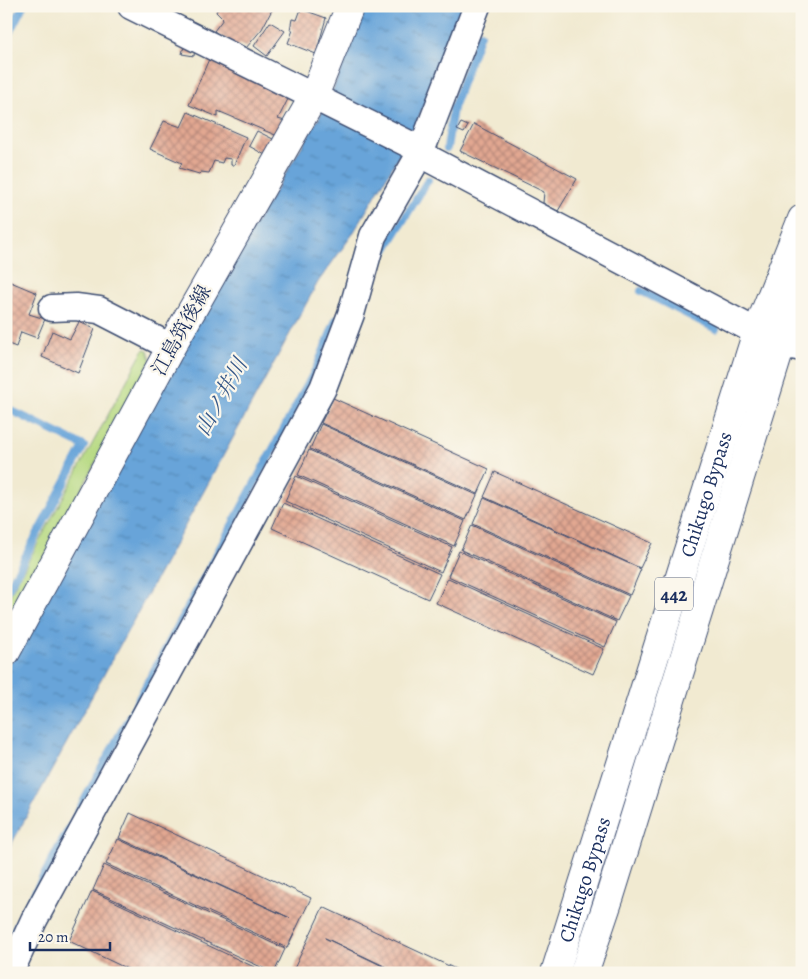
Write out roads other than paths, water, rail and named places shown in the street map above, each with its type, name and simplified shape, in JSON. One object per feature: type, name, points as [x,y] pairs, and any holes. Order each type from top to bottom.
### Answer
[{"type":"main road","name":"江島筑後線","points":[[6,652],[171,347],[318,98],[350,6]]},
{"type":"main road","name":"Chikugo Bypass","points":[[556,973],[757,332],[802,219]]},
{"type":"main road","name":"Chikugo Bypass","points":[[584,973],[791,346],[802,278]]},
{"type":"street","points":[[131,6],[318,98],[757,332],[791,346]]},
{"type":"street","points":[[6,971],[14,964],[34,920],[323,388],[351,314],[373,236],[416,150],[477,6]]},
{"type":"street","points":[[52,308],[76,307],[99,310],[171,347]]},
{"type":"water","name":"山ノ井川","points":[[366,6],[463,6],[412,134],[352,235],[318,282],[6,854],[6,671],[190,333],[320,116],[332,92]]},
{"type":"waterway","points":[[6,39],[23,6]]},
{"type":"waterway","points":[[447,148],[453,108],[480,34]]},
{"type":"waterway","points":[[384,252],[428,180]]},
{"type":"waterway","points":[[641,291],[716,329]]},
{"type":"waterway","points":[[6,946],[316,369],[336,320]]},
{"type":"waterway","points":[[6,408],[84,446],[6,593]]}]
